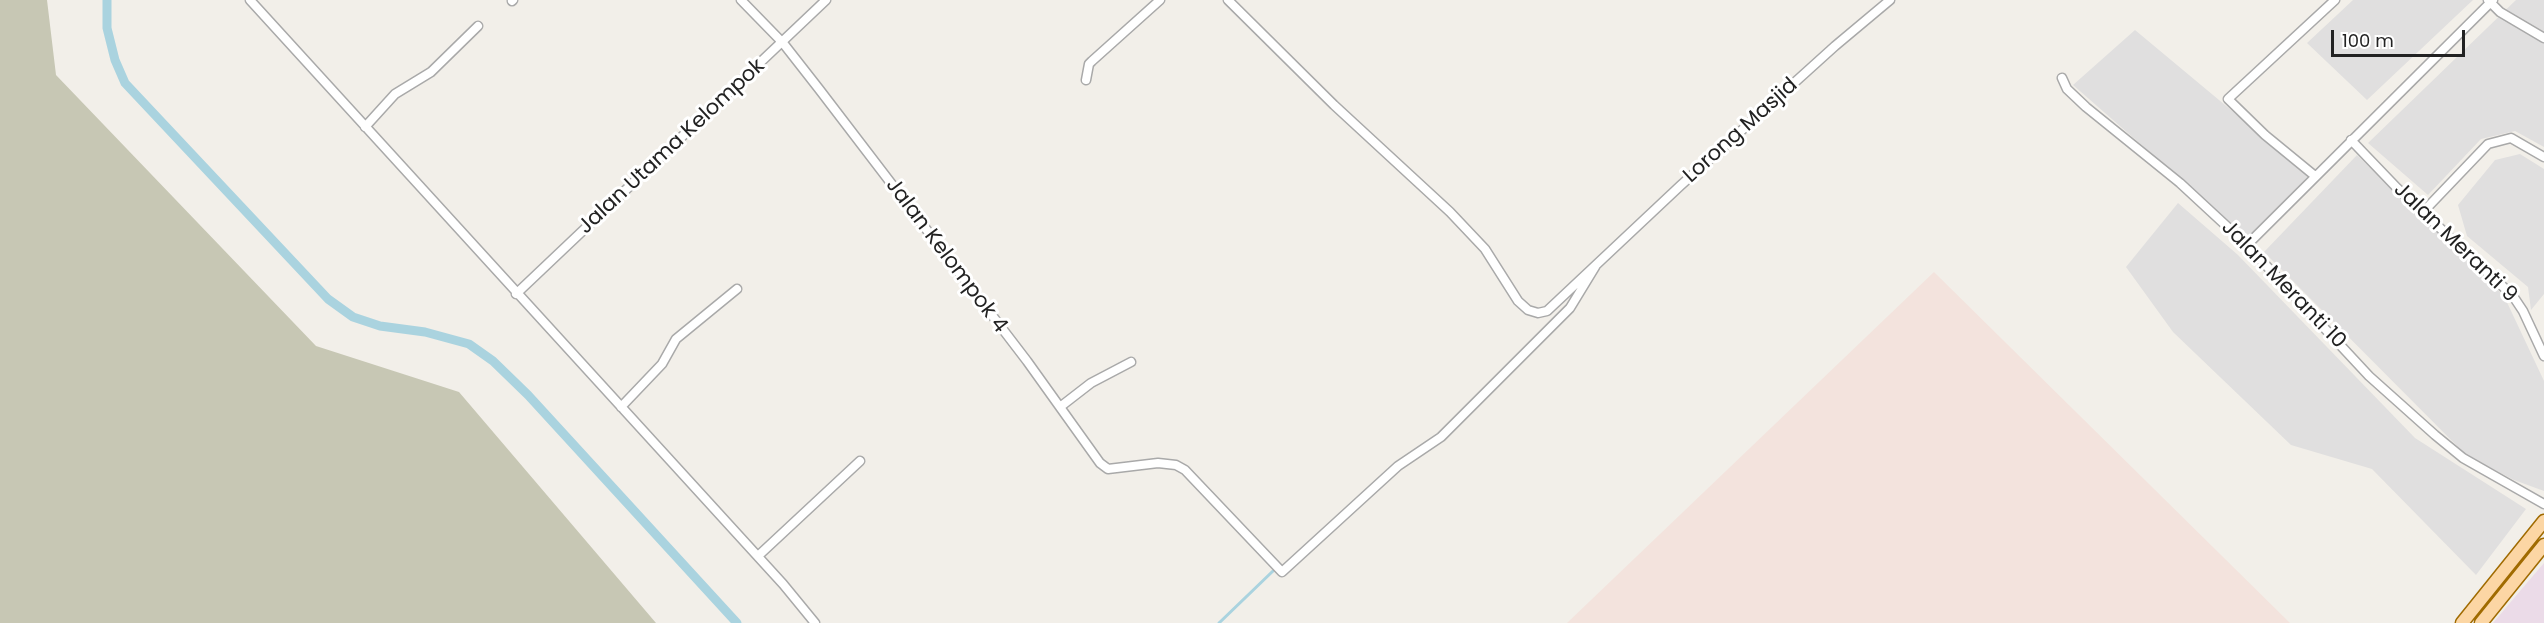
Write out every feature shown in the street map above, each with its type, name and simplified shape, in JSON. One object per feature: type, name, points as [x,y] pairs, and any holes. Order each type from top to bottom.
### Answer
[{"type":"main road","points":[[2462,623],[2542,526]]},
{"type":"main road","points":[[2481,623],[2544,545]]},
{"type":"street","points":[[250,0],[516,294],[758,556],[815,623]]},
{"type":"street","name":"Jalan Kelompok 4","points":[[741,0],[783,43],[916,214],[1094,455],[1108,469],[1158,463],[1176,465],[1185,470],[1282,572],[1398,466],[1441,437],[1570,308],[1595,267]]},
{"type":"street","name":"Jalan Utama Kelompok","points":[[516,294],[826,0]]},
{"type":"street","points":[[1086,80],[1089,64],[1160,0]]},
{"type":"street","name":"Lorong Masjid","points":[[1228,0],[1334,105],[1450,212],[1485,249],[1518,301],[1528,310],[1538,313],[1547,311],[1766,108],[1890,0]]},
{"type":"street","points":[[2314,176],[2265,135],[2228,99],[2332,1]]},
{"type":"street","points":[[2247,245],[2491,1],[2500,12],[2544,38]]},
{"type":"street","points":[[366,127],[395,94],[431,72],[478,26]]},
{"type":"street","name":"Jalan Meranti 10","points":[[2062,78],[2067,89],[2086,107],[2180,183],[2247,245],[2369,376],[2414,417],[2463,458],[2544,504]]},
{"type":"street","points":[[2423,212],[2488,144],[2511,138],[2544,157]]},
{"type":"street","name":"Jalan Meranti 9","points":[[2351,140],[2423,212],[2513,296],[2523,311],[2544,356]]},
{"type":"street","points":[[621,407],[662,364],[676,339],[737,289]]},
{"type":"street","points":[[1060,407],[1091,383],[1131,362]]},
{"type":"street","points":[[758,556],[860,461]]},
{"type":"shaded area","points":[[0,0],[47,0],[56,75],[316,346],[459,392],[656,623],[0,623]]},
{"type":"shaded area","points":[[2353,0],[2473,0],[2367,100],[2307,43]]},
{"type":"shaded area","points":[[2516,0],[2544,0],[2544,147],[2515,131],[2481,139],[2428,195],[2368,143]]},
{"type":"shaded area","points":[[2135,30],[2309,175],[2272,216],[2248,238],[2073,85]]},
{"type":"shaded area","points":[[2520,154],[2544,169],[2544,294],[2531,310],[2528,287],[2467,236],[2458,205],[2495,160]]},
{"type":"shaded area","points":[[2357,155],[2504,296],[2544,381],[2544,491],[2514,480],[2466,455],[2264,252]]},
{"type":"shaded area","points":[[2178,203],[2238,255],[2415,438],[2526,509],[2476,575],[2372,469],[2291,445],[2173,332],[2126,267]]},
{"type":"shaded area","points":[[1934,272],[2290,623],[1567,623]]},
{"type":"shaded area","points":[[2544,563],[2544,623],[2493,623],[2520,591]]},
{"type":"waterway","points":[[107,0],[107,28],[115,60],[125,83],[328,299],[353,317],[380,326],[425,332],[469,344],[493,361],[528,395],[737,623]]},
{"type":"waterway","points":[[1219,623],[1273,571]]}]
